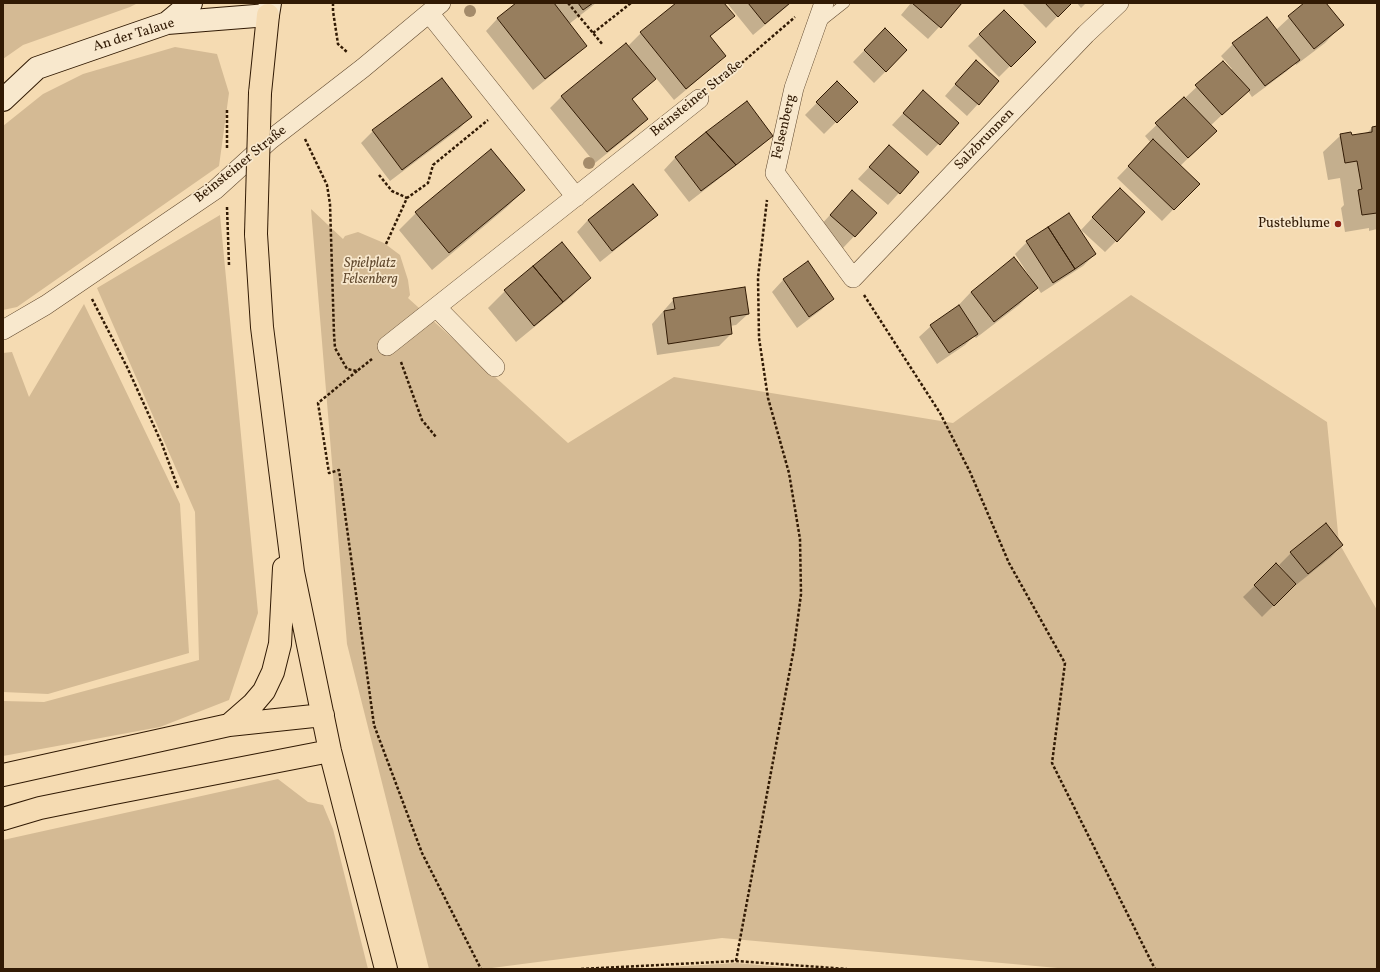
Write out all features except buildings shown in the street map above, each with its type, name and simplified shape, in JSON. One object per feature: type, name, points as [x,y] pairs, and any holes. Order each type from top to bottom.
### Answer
[{"type":"highway","points":[[269,9],[260,93],[256,234],[262,327],[293,572],[330,751],[386,969]]},
{"type":"highway","points":[[229,725],[253,704],[264,691],[273,672],[280,644],[287,526]]},
{"type":"highway","points":[[3,775],[229,725],[322,715]]},
{"type":"highway","points":[[3,819],[40,808],[330,751]]},
{"type":"street","points":[[167,23],[191,3]]},
{"type":"street","name":"Salzbrunnen","points":[[853,278],[1086,34],[1119,3]]},
{"type":"street","name":"Beinsteiner Straße","points":[[3,330],[46,305],[215,190],[270,140],[363,68],[435,8],[504,107],[576,197]]},
{"type":"street","name":"An der Talaue","points":[[3,100],[37,68],[167,23],[269,9]]},
{"type":"street","name":"Felsenberg","points":[[821,13],[794,88],[775,173],[853,278]]},
{"type":"street","name":"Beinsteiner Straße","points":[[387,346],[437,308],[699,99]]},
{"type":"street","points":[[437,308],[496,367]]},
{"type":"lane","points":[[821,13],[845,3]]},
{"type":"path","points":[[333,3],[338,44],[363,68]]},
{"type":"path","points":[[568,3],[603,45]]},
{"type":"path","points":[[593,33],[631,3]]},
{"type":"path","name":"Beinsteiner Straße","points":[[699,99],[796,16],[821,13]]},
{"type":"path","points":[[386,244],[407,198],[428,183],[433,165],[504,107]]},
{"type":"path","points":[[228,109],[226,179],[229,265]]},
{"type":"path","points":[[315,160],[327,185],[330,204],[335,348],[347,369],[357,371]]},
{"type":"path","points":[[736,961],[794,648],[801,594],[800,539],[789,473],[768,398],[759,338],[758,277],[767,202],[775,173]]},
{"type":"path","points":[[378,175],[392,191],[407,198]]},
{"type":"path","points":[[853,278],[940,414],[970,472],[1009,563],[1065,663],[1052,763],[1156,969]]},
{"type":"path","points":[[81,280],[93,299],[128,369],[162,444],[178,488]]},
{"type":"path","points":[[436,437],[422,420],[402,364],[387,346],[318,403],[329,473],[339,470],[374,725],[422,853],[481,969]]},
{"type":"path","points":[[581,969],[736,961],[847,969]]},
{"type":"green space","points":[[3,3],[138,3],[23,45],[3,59]]},
{"type":"green space","points":[[175,47],[217,54],[229,93],[219,166],[17,307],[3,310],[3,126],[43,94],[83,74]]},
{"type":"green space","name":"Spielplatz Felsenberg","points":[[311,209],[343,239],[345,236],[358,232],[384,243],[400,255],[408,280],[410,295],[408,298],[568,443],[674,377],[953,423],[1131,295],[1327,422],[1339,543],[1377,610],[1377,969],[1069,969],[722,938],[484,969],[429,969],[347,644]]},
{"type":"green space","points":[[220,215],[258,613],[229,700],[160,727],[3,756],[3,701],[44,702],[199,660],[195,512],[97,288]]},
{"type":"green space","points":[[84,304],[180,504],[189,653],[48,694],[3,692],[3,353],[12,352],[29,397]]},
{"type":"green space","points":[[278,779],[308,802],[323,805],[333,829],[368,969],[3,969],[3,840]]},
{"type":"green space","points":[[736,963],[805,969],[633,969]]},
{"type":"place","name":"Pusteblume","points":[[1338,224]]}]
